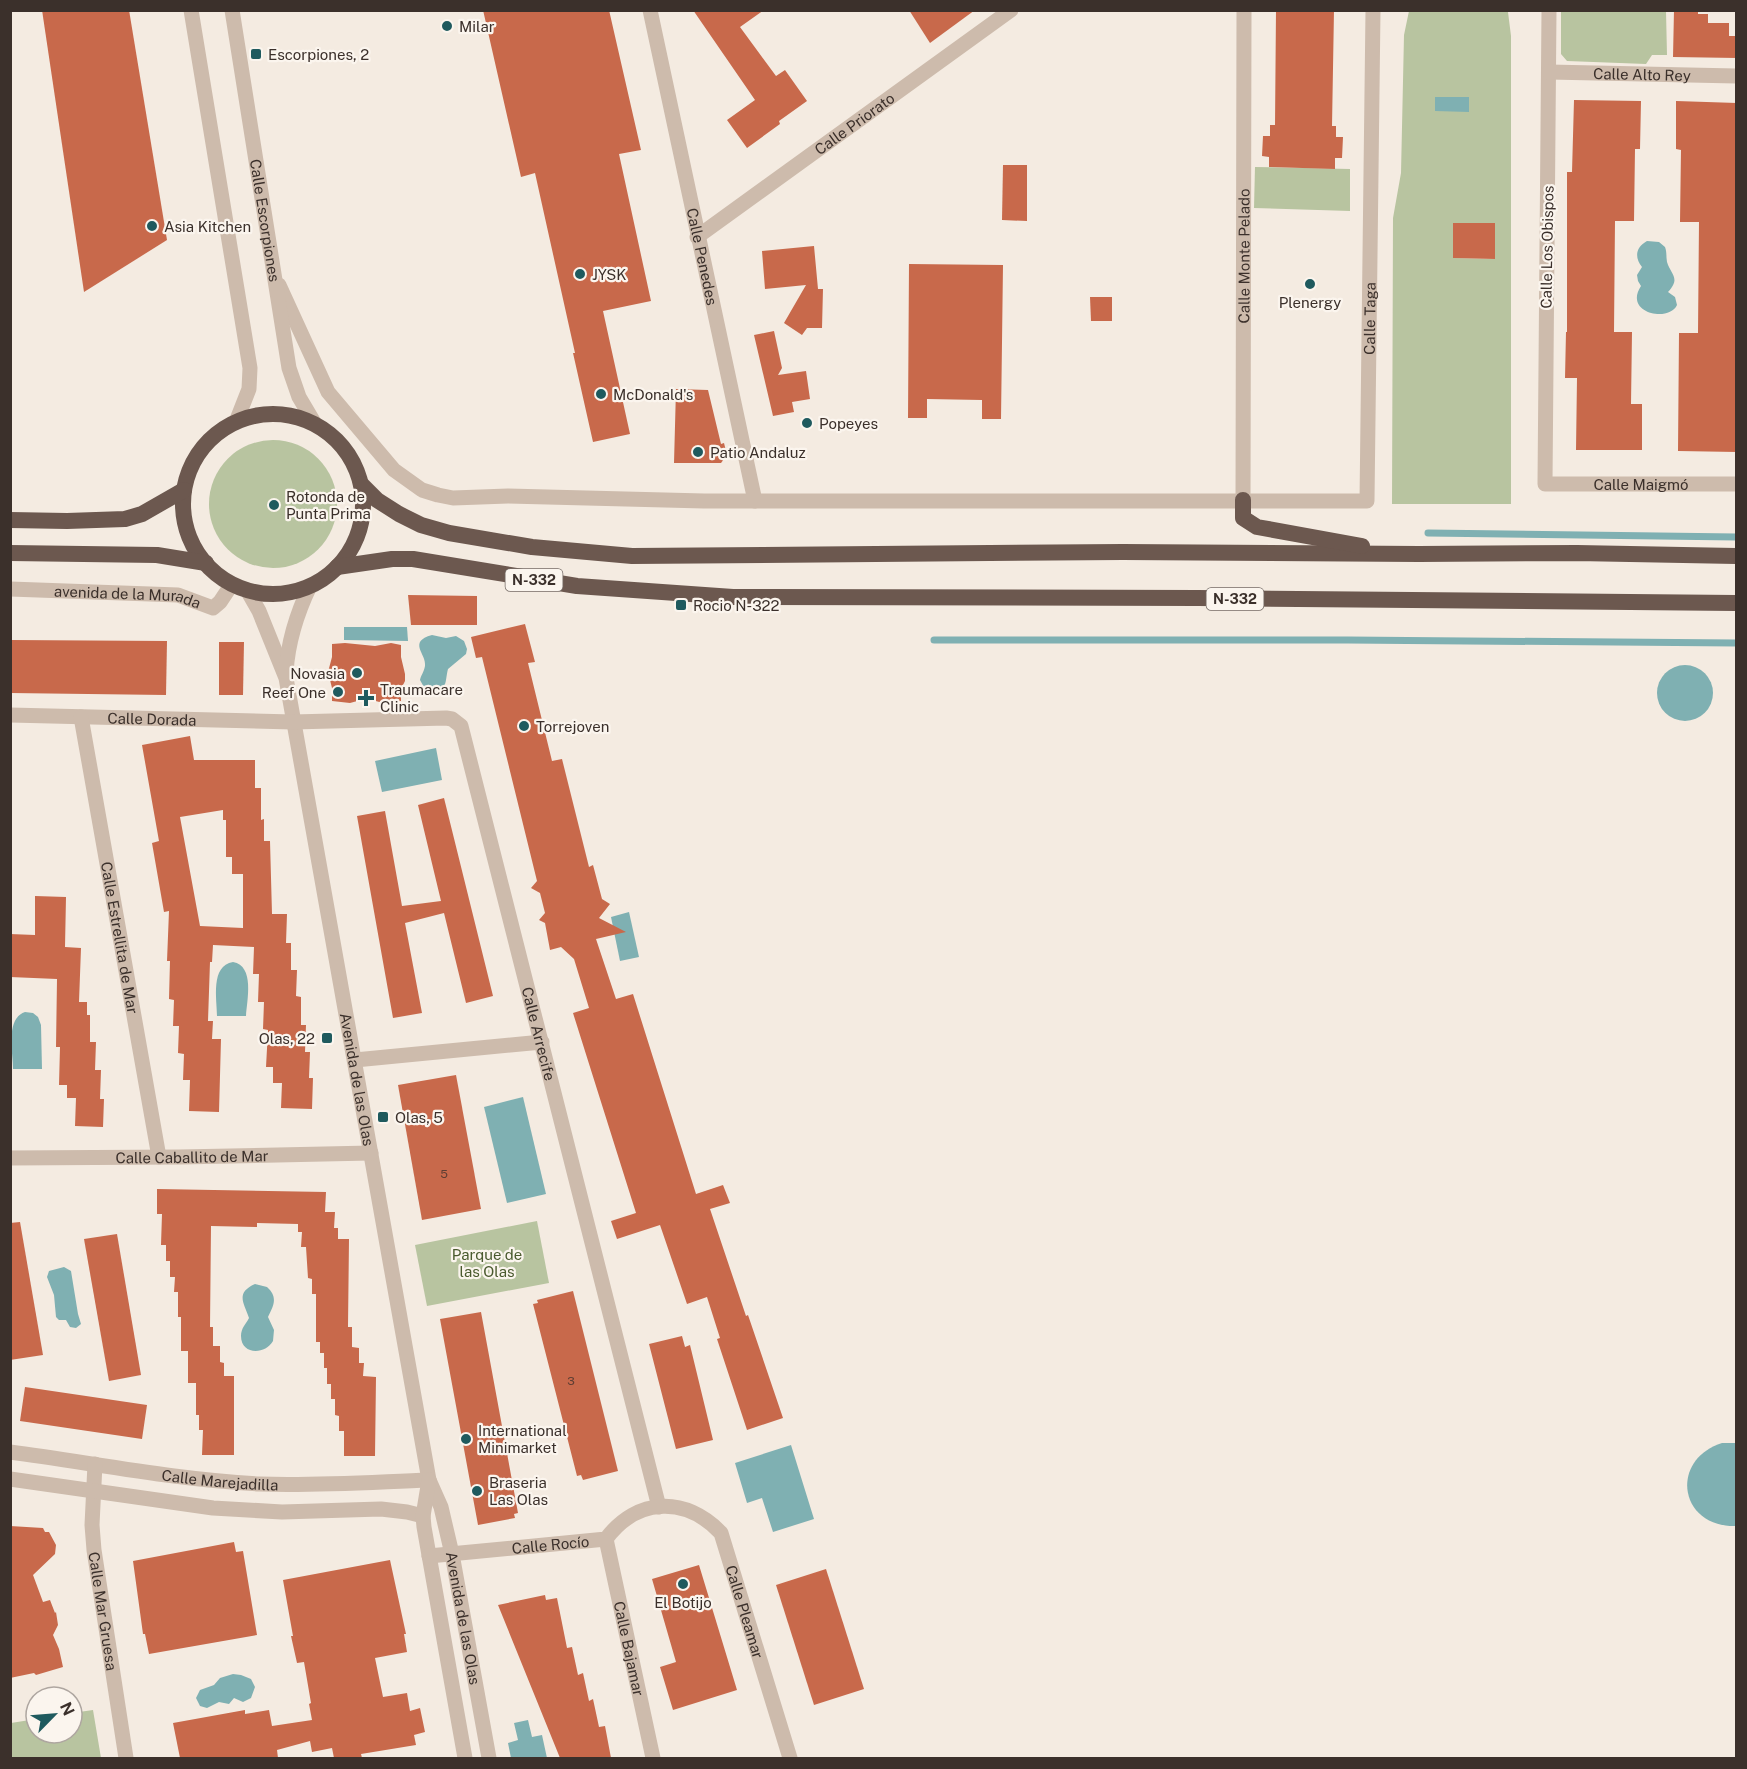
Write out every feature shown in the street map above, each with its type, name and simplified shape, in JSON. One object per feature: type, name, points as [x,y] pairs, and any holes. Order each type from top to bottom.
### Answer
[{"type":"highway","name":"N-332","points":[[275,414],[296,417],[315,424],[345,449],[361,484],[362,520],[357,537],[338,567],[310,586],[289,592],[268,594],[239,587],[206,563],[187,529],[184,490],[194,461],[205,445],[219,432],[236,422],[255,416],[275,414]]},
{"type":"highway","name":"N-332","points":[[361,484],[377,500],[399,514],[421,525],[449,533],[532,547],[632,556],[1111,552],[1577,553],[1737,556]]},
{"type":"highway","points":[[10,520],[126,519],[142,514],[184,490]]},
{"type":"highway","points":[[1242,500],[1243,518],[1257,527],[1300,536],[1419,554]]},
{"type":"highway","name":"N-332","points":[[10,553],[157,555],[206,563]]},
{"type":"highway","name":"N-332","points":[[338,567],[392,559],[413,559],[577,586],[733,597],[1737,603]]},
{"type":"street","points":[[191,10],[250,368],[249,389],[236,422]]},
{"type":"street","name":"Calle Escorpiones","points":[[231,10],[289,368],[299,397],[315,424]]},
{"type":"street","name":"Calle Penedes","points":[[650,10],[754,501]]},
{"type":"street","name":"Calle Priorato","points":[[697,237],[1011,10]]},
{"type":"street","name":"Calle Monte Pelado","points":[[1242,500],[1244,10]]},
{"type":"street","name":"Calle Taga","points":[[1242,500],[1367,501],[1373,10]]},
{"type":"street","name":"Calle Los Obispos","points":[[1545,484],[1549,10]]},
{"type":"street","name":"Calle Alto Rey","points":[[1549,72],[1737,76]]},
{"type":"street","points":[[272,268],[328,392],[394,470],[422,490],[453,498],[508,496],[754,501],[1242,500]]},
{"type":"street","name":"Calle Maigmó","points":[[1545,484],[1737,484]]},
{"type":"street","name":"Avenida de las Olas","points":[[310,586],[301,605],[287,654],[286,678],[429,1480],[441,1507],[452,1554],[489,1758]]},
{"type":"street","name":"avenida de la Murada","points":[[10,589],[178,595],[213,608],[239,587]]},
{"type":"street","name":"Avenida de las Olas","points":[[239,587],[259,611],[286,678]]},
{"type":"street","name":"Calle Dorada","points":[[10,716],[293,722]]},
{"type":"street","name":"Calle Estrellita de Mar","points":[[81,717],[159,1158]]},
{"type":"street","name":"Calle Arrecife","points":[[293,722],[446,718],[461,726],[659,1507]]},
{"type":"street","points":[[355,1060],[542,1042]]},
{"type":"street","name":"Calle Caballito de Mar","points":[[10,1158],[159,1158],[371,1153]]},
{"type":"street","name":"Calle Marejadilla","points":[[10,1452],[216,1481],[260,1484],[318,1485],[429,1480]]},
{"type":"street","name":"Calle Mar Gruesa","points":[[95,1464],[92,1525],[94,1550],[126,1758]]},
{"type":"street","name":"Calle Marejadilla","points":[[10,1479],[213,1508],[300,1512],[381,1509],[423,1516]]},
{"type":"street","name":"Avenida de las Olas","points":[[429,1480],[423,1516],[465,1758]]},
{"type":"street","name":"Calle Rocío","points":[[429,1556],[606,1539],[613,1530],[634,1514],[659,1507]]},
{"type":"street","name":"Calle Pleamar","points":[[659,1507],[680,1508],[700,1515],[722,1533],[790,1758]]},
{"type":"street","name":"Calle Bajamar","points":[[606,1539],[653,1758]]},
{"type":"green space","points":[[1409,11],[1508,12],[1511,36],[1511,504],[1392,504],[1393,218],[1401,173],[1404,35]],"holes":[[[1453,223],[1495,223],[1495,259],[1453,258]]]},
{"type":"green space","points":[[1561,11],[1666,11],[1667,55],[1652,55],[1646,64],[1567,61],[1561,54]]},
{"type":"green space","points":[[1255,167],[1350,169],[1350,211],[1254,208]]},
{"type":"green space","points":[[273,440],[298,445],[318,459],[332,479],[337,504],[332,529],[318,549],[298,563],[273,568],[248,563],[228,549],[214,529],[209,504],[214,479],[228,459],[248,445]]},
{"type":"green space","name":"Parque de las Olas","points":[[537,1221],[549,1283],[427,1306],[415,1245]]},
{"type":"green space","points":[[93,1710],[101,1758],[11,1758],[11,1723],[24,1721],[24,1745],[84,1745],[84,1711]]},
{"type":"water","points":[[1435,97],[1469,97],[1469,112],[1435,111]]},
{"type":"water","points":[[1647,241],[1659,242],[1665,247],[1667,262],[1674,277],[1674,283],[1668,292],[1675,297],[1677,305],[1665,313],[1649,312],[1642,309],[1638,303],[1637,295],[1641,286],[1637,275],[1642,267],[1637,252],[1640,246]]},
{"type":"water","points":[[344,627],[407,627],[408,641],[344,640]]},
{"type":"water","points":[[432,635],[446,638],[456,636],[464,641],[467,649],[466,654],[448,669],[442,689],[435,692],[425,689],[420,680],[425,662],[419,645],[421,641]]},
{"type":"water","points":[[1679,665],[1691,665],[1705,673],[1713,687],[1711,704],[1705,713],[1691,721],[1679,721],[1662,709],[1657,699],[1657,687],[1669,670]]},
{"type":"water","points":[[436,748],[442,780],[382,792],[375,761]]},
{"type":"water","points":[[629,912],[639,957],[620,961],[611,917]]},
{"type":"water","points":[[233,962],[240,965],[247,977],[246,1016],[217,1016],[218,976],[226,965]]},
{"type":"water","points":[[25,1012],[33,1013],[38,1017],[41,1025],[42,1069],[13,1069],[12,1029],[15,1021]]},
{"type":"water","points":[[523,1097],[546,1194],[507,1203],[484,1107]]},
{"type":"water","points":[[64,1267],[71,1271],[81,1324],[76,1328],[70,1327],[66,1320],[59,1320],[56,1317],[54,1295],[47,1277],[49,1271]]},
{"type":"water","points":[[255,1284],[267,1287],[274,1298],[268,1317],[274,1330],[273,1341],[265,1349],[259,1351],[245,1347],[241,1336],[249,1318],[243,1303],[243,1295],[249,1287]]},
{"type":"water","points":[[1722,1443],[1736,1443],[1735,1526],[1716,1523],[1702,1516],[1692,1505],[1688,1491],[1688,1477],[1694,1463],[1705,1451]]},
{"type":"water","points":[[791,1445],[814,1519],[773,1532],[762,1498],[747,1503],[735,1463]]},
{"type":"water","points":[[233,1674],[251,1679],[255,1687],[251,1698],[243,1702],[234,1698],[229,1704],[219,1702],[207,1708],[200,1706],[196,1698],[200,1690],[214,1685],[220,1678]]},
{"type":"water","points":[[528,1720],[532,1737],[542,1735],[547,1758],[511,1758],[508,1743],[518,1740],[514,1723]]},
{"type":"building","points":[[42,10],[129,10],[167,240],[84,292]]},
{"type":"building","points":[[483,10],[609,10],[641,150],[619,154],[651,301],[603,311],[630,434],[593,442],[535,173],[521,177]]},
{"type":"building","points":[[693,10],[764,10],[740,27],[776,76],[785,70],[807,101],[747,148],[727,120],[755,100]]},
{"type":"building","points":[[909,10],[975,10],[930,43]]},
{"type":"building","points":[[1276,10],[1334,10],[1332,126],[1336,126],[1336,137],[1343,137],[1342,158],[1335,158],[1335,169],[1269,167],[1269,157],[1262,156],[1263,136],[1270,136],[1270,125],[1275,125]]},
{"type":"building","points":[[1674,10],[1698,10],[1698,14],[1708,14],[1708,23],[1729,23],[1729,36],[1737,36],[1737,58],[1673,57]]},
{"type":"building","points":[[1574,100],[1641,101],[1640,149],[1635,149],[1634,221],[1615,221],[1614,332],[1632,332],[1631,404],[1642,404],[1642,450],[1576,450],[1577,378],[1565,378],[1567,172],[1572,172]]},
{"type":"building","points":[[1676,101],[1737,103],[1737,452],[1678,451],[1679,333],[1698,333],[1699,222],[1680,222],[1681,150],[1676,149]]},
{"type":"building","points":[[1003,165],[1027,165],[1027,221],[1002,220]]},
{"type":"building","points":[[1453,223],[1495,223],[1495,259],[1453,258]]},
{"type":"building","points":[[814,246],[818,289],[823,289],[822,328],[807,328],[802,335],[784,323],[806,285],[765,289],[762,251]]},
{"type":"building","points":[[909,264],[1003,265],[1001,419],[982,419],[982,400],[927,399],[927,418],[908,418]]},
{"type":"building","points":[[1090,297],[1112,297],[1112,321],[1091,321]]},
{"type":"building","points":[[774,331],[782,368],[778,375],[806,371],[810,399],[792,402],[794,412],[773,416],[754,335]]},
{"type":"building","points":[[676,389],[708,390],[721,444],[724,443],[727,455],[721,463],[674,463]]},
{"type":"building","points":[[408,595],[477,596],[477,625],[411,625]]},
{"type":"building","points":[[525,624],[535,662],[528,663],[552,761],[562,759],[589,867],[593,865],[602,899],[610,904],[599,918],[626,932],[596,939],[616,999],[633,994],[696,1194],[723,1185],[730,1203],[710,1209],[783,1418],[747,1430],[717,1339],[720,1338],[707,1297],[687,1304],[660,1225],[617,1239],[611,1221],[636,1213],[573,1013],[589,1008],[574,959],[561,947],[550,950],[545,923],[539,920],[545,913],[540,893],[531,888],[537,881],[482,657],[476,658],[471,637]]},
{"type":"building","points":[[10,640],[167,641],[166,695],[10,693]]},
{"type":"building","points":[[219,642],[244,642],[243,695],[219,695]]},
{"type":"building","points":[[391,643],[401,645],[405,681],[401,689],[401,701],[383,703],[372,700],[366,705],[361,700],[350,703],[332,701],[328,672],[332,657],[332,644],[375,646]]},
{"type":"building","points":[[190,736],[194,760],[255,760],[255,788],[261,788],[261,820],[264,819],[264,841],[270,841],[272,914],[287,914],[286,943],[291,943],[291,970],[297,970],[296,996],[301,997],[301,1025],[306,1025],[305,1052],[310,1052],[309,1078],[313,1078],[312,1109],[281,1108],[282,1083],[273,1083],[273,1067],[266,1067],[268,1030],[263,1029],[264,1002],[258,1002],[259,974],[253,974],[254,947],[213,945],[212,962],[210,962],[208,1021],[213,1021],[212,1039],[221,1039],[219,1112],[189,1111],[190,1080],[183,1080],[184,1054],[178,1053],[179,1026],[173,1026],[174,1000],[169,999],[170,961],[167,961],[169,911],[164,912],[152,843],[159,841],[142,745]],"holes":[[[223,810],[223,820],[226,820],[226,857],[232,857],[232,874],[243,874],[243,928],[200,926],[180,817]]]},
{"type":"building","points":[[444,798],[493,996],[466,1003],[444,913],[405,923],[422,1013],[393,1018],[357,816],[385,811],[402,906],[441,901],[418,805]]},
{"type":"building","points":[[35,896],[66,897],[65,947],[81,948],[79,1002],[87,1002],[87,1015],[90,1015],[90,1042],[96,1042],[95,1070],[101,1070],[100,1099],[104,1099],[103,1127],[75,1126],[76,1098],[67,1098],[67,1085],[59,1085],[60,1047],[56,1047],[57,979],[10,977],[10,934],[35,935]]},
{"type":"building","points":[[456,1075],[481,1209],[422,1220],[398,1085]]},
{"type":"building","points":[[157,1189],[326,1192],[325,1212],[335,1212],[334,1228],[338,1228],[338,1239],[349,1239],[348,1327],[352,1327],[352,1347],[359,1348],[359,1363],[364,1363],[363,1376],[376,1377],[375,1456],[344,1456],[344,1431],[339,1431],[339,1416],[335,1415],[335,1399],[331,1399],[331,1384],[327,1384],[324,1353],[320,1353],[320,1342],[316,1342],[316,1294],[312,1294],[312,1279],[308,1278],[306,1247],[301,1247],[302,1232],[298,1232],[298,1224],[257,1223],[257,1227],[211,1226],[210,1327],[213,1327],[213,1346],[220,1346],[220,1362],[224,1363],[224,1376],[234,1376],[234,1455],[202,1455],[203,1430],[199,1430],[199,1415],[196,1415],[196,1383],[188,1383],[188,1351],[181,1351],[178,1292],[174,1292],[175,1277],[170,1277],[170,1261],[166,1261],[166,1245],[161,1245],[162,1214],[157,1214]]},
{"type":"building","points":[[20,1222],[43,1355],[10,1360],[10,1223]]},
{"type":"building","points":[[117,1234],[141,1375],[109,1381],[84,1239]]},
{"type":"building","points":[[573,1291],[618,1471],[583,1480],[581,1475],[577,1476],[533,1304],[538,1303],[537,1300]]},
{"type":"building","points":[[481,1312],[518,1513],[514,1514],[515,1518],[478,1525],[440,1319]]},
{"type":"building","points":[[682,1336],[685,1347],[690,1345],[713,1440],[676,1449],[649,1344]]},
{"type":"building","points":[[25,1387],[147,1405],[142,1439],[20,1421]]},
{"type":"building","points":[[10,1526],[43,1528],[45,1532],[49,1532],[56,1545],[55,1554],[33,1575],[43,1602],[50,1600],[56,1612],[58,1625],[53,1635],[63,1667],[36,1675],[34,1673],[10,1678]]},
{"type":"building","points":[[234,1542],[236,1552],[243,1551],[257,1635],[149,1654],[145,1634],[143,1634],[133,1561]]},
{"type":"building","points":[[390,1560],[406,1634],[404,1634],[407,1652],[375,1658],[383,1697],[407,1693],[410,1711],[420,1708],[425,1732],[414,1735],[416,1745],[361,1754],[362,1758],[334,1758],[332,1748],[312,1752],[310,1741],[277,1750],[278,1758],[180,1758],[173,1723],[245,1710],[245,1714],[269,1710],[272,1726],[312,1720],[304,1662],[297,1663],[283,1580]]},
{"type":"building","points":[[699,1565],[737,1690],[673,1710],[660,1667],[676,1662],[652,1579]]},
{"type":"building","points":[[826,1569],[864,1689],[814,1705],[776,1585]]},
{"type":"building","points":[[545,1595],[546,1600],[557,1598],[567,1648],[572,1647],[578,1675],[583,1673],[589,1701],[593,1699],[599,1727],[605,1726],[611,1758],[560,1758],[498,1605]]},
{"type":"waterway","points":[[1428,533],[1736,537]]},
{"type":"waterway","points":[[934,640],[1736,643]]},
{"type":"place","name":"Milar","points":[[447,26]]},
{"type":"place","name":"Escorpiones, 2","points":[[256,54]]},
{"type":"place","name":"Asia Kitchen","points":[[152,226]]},
{"type":"place","name":"JYSK","points":[[580,274]]},
{"type":"place","name":"Plenergy","points":[[1310,284]]},
{"type":"place","name":"McDonald's","points":[[601,394]]},
{"type":"place","name":"Popeyes","points":[[807,423]]},
{"type":"place","name":"Patio Andaluz","points":[[698,452]]},
{"type":"place","name":"Rotonda de Punta Prima","points":[[274,505]]},
{"type":"place","name":"Rocio N-322","points":[[681,605]]},
{"type":"place","name":"Novasia","points":[[357,673]]},
{"type":"place","name":"Reef One","points":[[338,692]]},
{"type":"place","name":"Traumacare Clinic","points":[[366,698]]},
{"type":"place","name":"Torrejoven","points":[[524,726]]},
{"type":"place","name":"Olas, 22","points":[[327,1038]]},
{"type":"place","name":"Olas, 5","points":[[383,1117]]},
{"type":"place","name":"International Minimarket","points":[[466,1439]]},
{"type":"place","name":"Braseria Las Olas","points":[[477,1491]]},
{"type":"place","name":"El Botijo","points":[[683,1584]]}]
